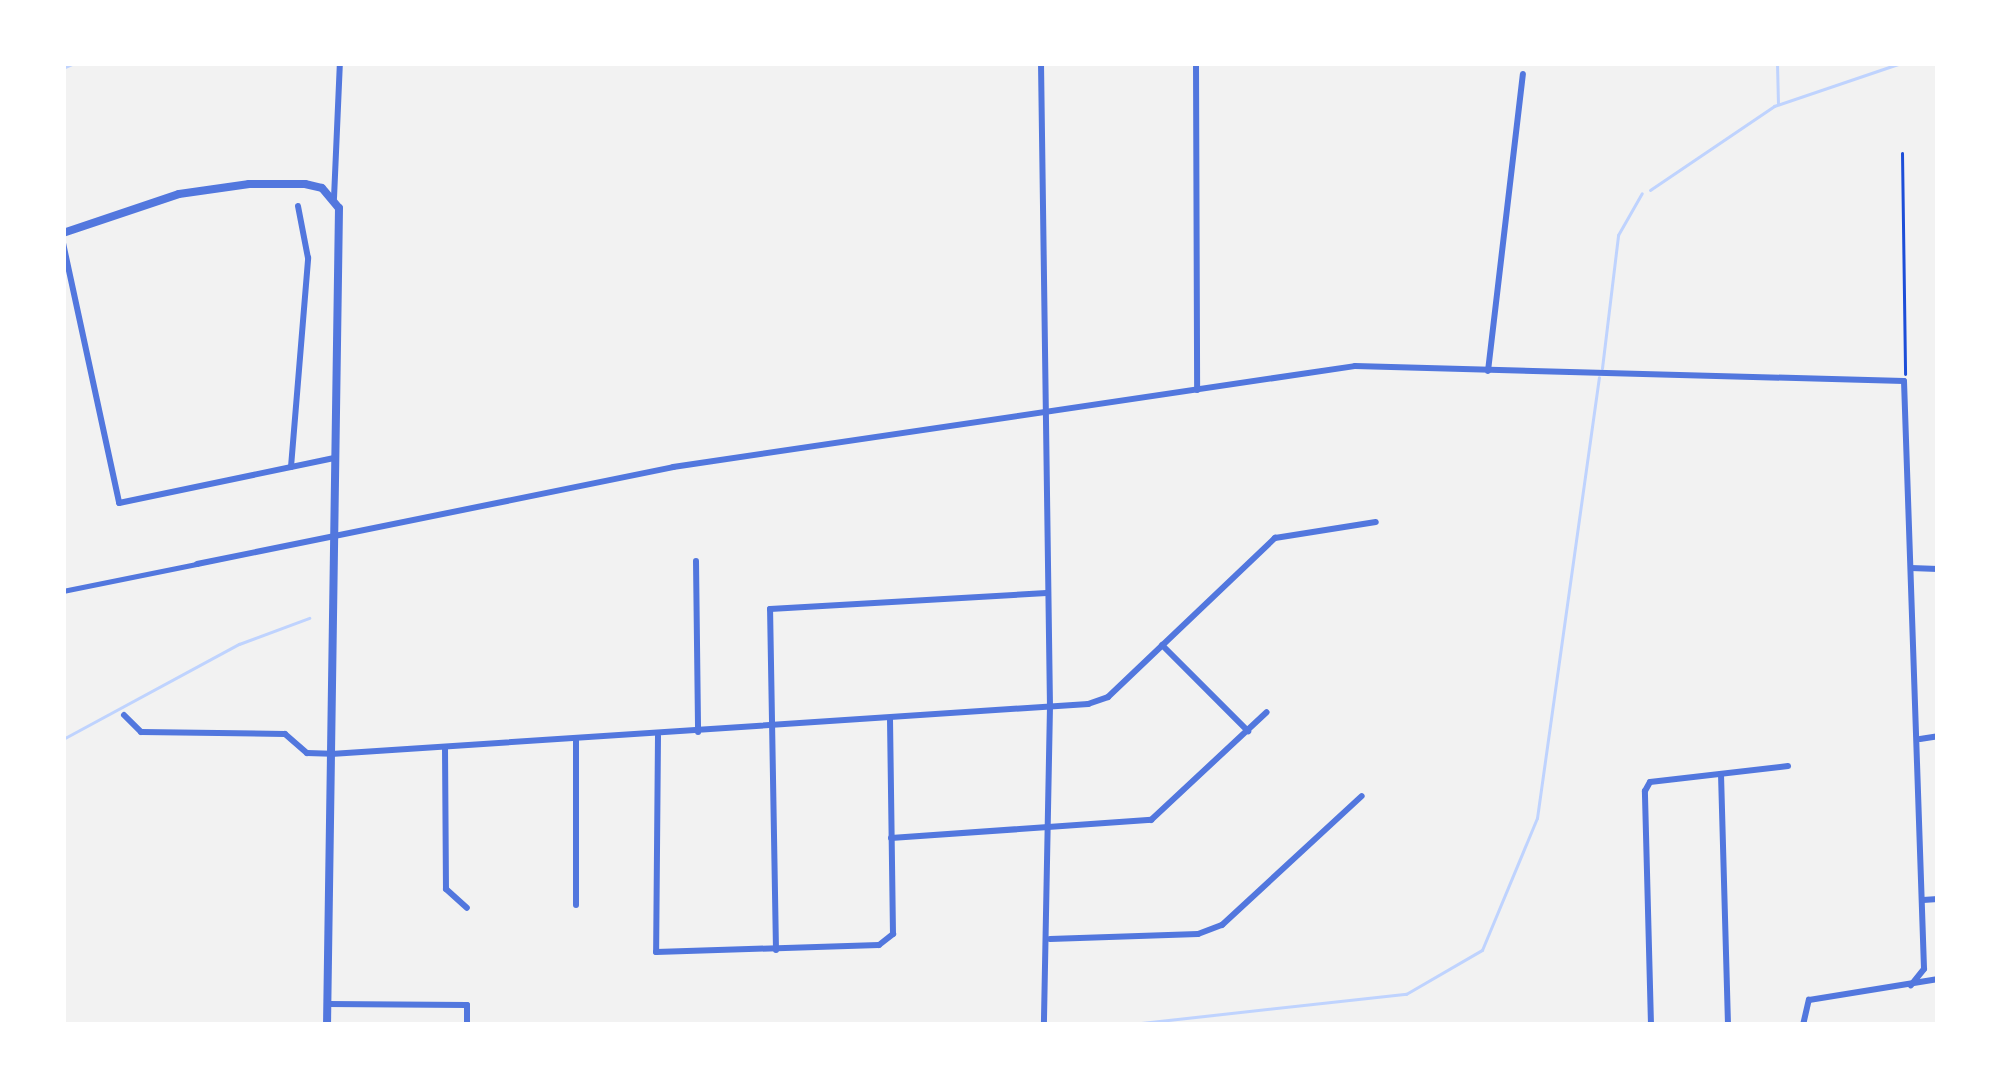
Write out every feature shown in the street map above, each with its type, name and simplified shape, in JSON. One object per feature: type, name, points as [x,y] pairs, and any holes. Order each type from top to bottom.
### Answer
[{"type":"street","points":[[327,1025],[334,198],[340,63]]},
{"type":"street","points":[[1041,63],[1050,706],[1050,939],[1044,1025]]},
{"type":"street","points":[[1196,63],[1197,390]]},
{"type":"street","points":[[1488,371],[1523,74]]},
{"type":"street","points":[[63,233],[214,187],[305,184],[334,198]]},
{"type":"street","points":[[291,467],[308,258],[298,206]]},
{"type":"street","points":[[63,243],[119,503],[335,458]]},
{"type":"street","points":[[63,591],[673,467],[1355,366],[1904,381],[1920,739],[1924,969],[1911,986]]},
{"type":"street","points":[[124,715],[141,732],[285,734],[307,752],[331,754],[658,736],[1050,706],[1108,697],[1275,538],[1376,522]]},
{"type":"street","points":[[696,561],[698,732]]},
{"type":"street","points":[[1911,568],[1938,569]]},
{"type":"street","points":[[776,950],[770,610],[1047,593]]},
{"type":"street","points":[[1162,645],[1249,731]]},
{"type":"street","points":[[891,838],[1151,820],[1267,712]]},
{"type":"street","points":[[658,736],[656,952],[776,950],[890,941],[890,718]]},
{"type":"street","points":[[1920,739],[1938,736]]},
{"type":"street","points":[[576,740],[576,905]]},
{"type":"street","points":[[445,747],[446,889],[467,908]]},
{"type":"street","points":[[1651,1025],[1645,790],[1650,782],[1788,766]]},
{"type":"street","points":[[1721,774],[1728,1025]]},
{"type":"street","points":[[1050,939],[1198,934],[1222,925],[1362,796]]},
{"type":"street","points":[[1923,900],[1938,899]]},
{"type":"street","points":[[1803,1025],[1809,1000],[1938,979]]},
{"type":"street","points":[[328,1004],[467,1005],[467,1025]]},
{"type":"path","points":[[1902,153],[1904,381]]},
{"type":"waterway","points":[[63,68],[74,63]]},
{"type":"waterway","points":[[1777,63],[1778,103]]},
{"type":"waterway","points":[[1650,190],[1774,106],[1901,63]]},
{"type":"waterway","points":[[1602,368],[1618,235],[1642,193]]},
{"type":"waterway","points":[[1123,1025],[1406,994],[1482,950],[1537,818],[1599,377]]},
{"type":"waterway","points":[[63,739],[239,644],[309,618]]}]
